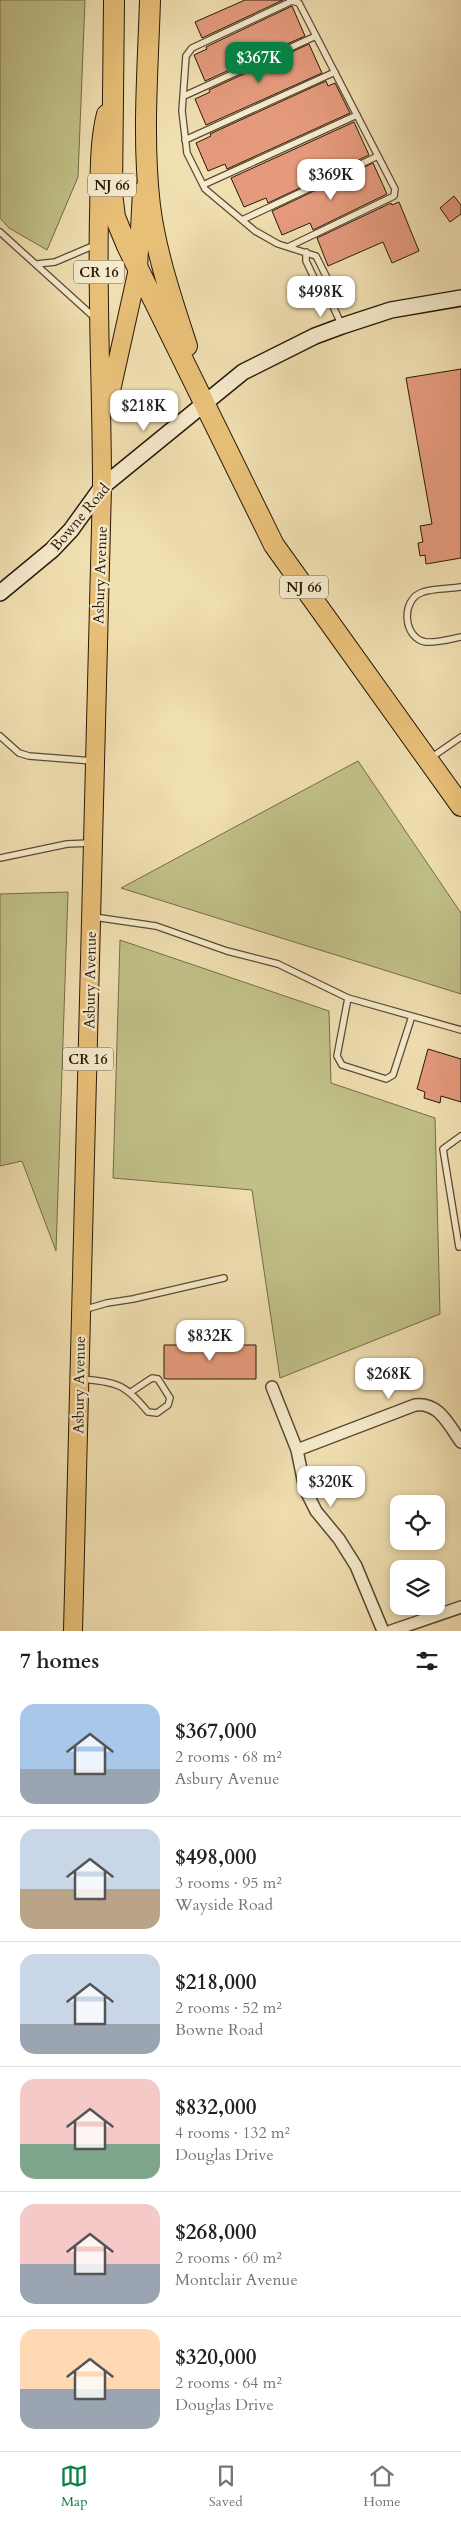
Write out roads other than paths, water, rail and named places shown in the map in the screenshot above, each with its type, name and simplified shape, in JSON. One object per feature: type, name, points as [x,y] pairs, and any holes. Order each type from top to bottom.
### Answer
[{"type":"highway","name":"Asbury Avenue","points":[[114,0],[112,193],[116,217],[138,269],[206,402]]},
{"type":"highway","name":"Asbury Avenue","points":[[150,0],[146,121],[150,205],[174,303],[206,402]]},
{"type":"highway","name":"NJ 66","points":[[206,402],[274,545],[461,806]]},
{"type":"main road","name":"Asbury Avenue","points":[[73,1631],[102,487],[98,321],[101,146],[106,116],[112,97]]},
{"type":"main road","name":"Asbury Avenue","points":[[102,449],[108,401],[138,269],[146,121]]},
{"type":"street","name":"Bowne Road","points":[[0,592],[52,550],[102,487],[243,372],[315,336],[342,326],[391,310],[461,298]]},
{"type":"street","points":[[272,1387],[297,1450],[303,1484],[313,1505],[356,1566],[382,1631]]},
{"type":"street","points":[[297,1450],[415,1405],[423,1404],[439,1411],[461,1442]]},
{"type":"street","points":[[391,1631],[461,1607]]},
{"type":"lane","points":[[288,247],[394,196],[395,189],[299,3],[292,1],[192,48],[186,56],[182,111],[186,153],[203,185],[255,231],[288,247],[316,256],[328,280],[327,293]]},
{"type":"lane","points":[[184,96],[316,36]]},
{"type":"lane","points":[[185,140],[335,72]]},
{"type":"lane","points":[[203,185],[357,115]]},
{"type":"lane","points":[[242,220],[378,156]]},
{"type":"lane","points":[[37,264],[56,262],[95,246],[99,229]]},
{"type":"lane","points":[[0,232],[98,321]]},
{"type":"lane","points":[[306,252],[306,262],[317,284],[327,293],[342,326]]},
{"type":"lane","points":[[461,587],[422,592],[412,599],[406,610],[409,626],[414,635],[425,642],[461,638]]},
{"type":"lane","points":[[0,736],[19,753],[29,756],[95,761]]},
{"type":"lane","points":[[428,760],[461,737]]},
{"type":"lane","points":[[0,858],[67,844],[93,843]]},
{"type":"lane","points":[[91,916],[156,926],[227,951],[278,964],[348,998],[461,1030]]},
{"type":"lane","points":[[348,998],[337,1056],[342,1065],[386,1079],[393,1075],[412,1016]]},
{"type":"lane","points":[[461,1136],[443,1149],[459,1247],[461,1247]]},
{"type":"lane","points":[[81,1311],[107,1303],[134,1299],[224,1278]]},
{"type":"lane","points":[[80,1379],[115,1383],[131,1392],[148,1412],[157,1413],[168,1405],[170,1398],[158,1379],[152,1378],[131,1392]]}]
